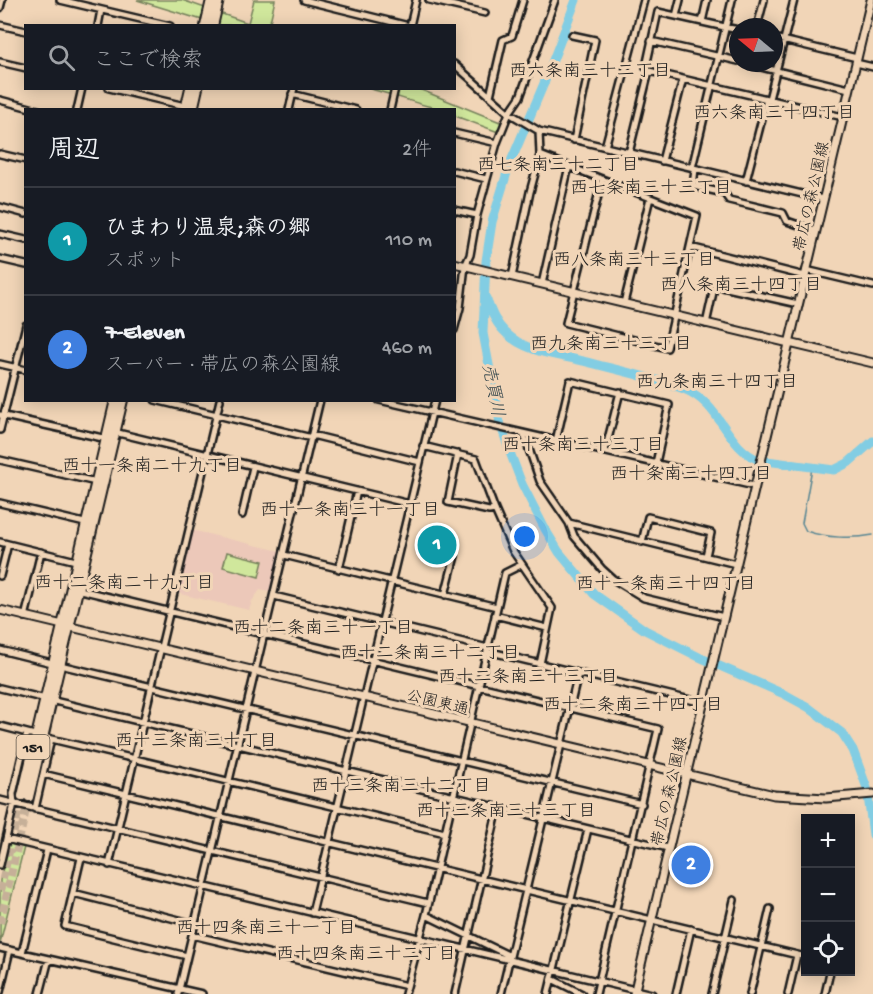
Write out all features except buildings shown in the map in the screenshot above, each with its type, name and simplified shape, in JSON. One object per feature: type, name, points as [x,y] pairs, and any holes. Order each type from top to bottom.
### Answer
[{"type":"main road","points":[[205,24],[211,0]]},
{"type":"main road","points":[[213,24],[219,0]]},
{"type":"main road","points":[[188,108],[190,90]]},
{"type":"main road","points":[[188,108],[197,90]]},
{"type":"main road","name":"151","points":[[25,796],[111,436],[116,402]]},
{"type":"main road","name":"151","points":[[90,524],[96,482],[122,402]]},
{"type":"street","points":[[0,8],[2,0]]},
{"type":"street","points":[[60,0],[161,24]]},
{"type":"street","points":[[304,0],[402,24]]},
{"type":"street","points":[[410,24],[416,0]]},
{"type":"street","points":[[429,0],[484,13]]},
{"type":"street","points":[[490,96],[503,40],[512,36],[523,0]]},
{"type":"street","points":[[456,323],[477,215],[497,143],[520,97],[555,0]]},
{"type":"street","points":[[606,147],[644,0]]},
{"type":"street","points":[[676,16],[680,0]]},
{"type":"street","points":[[702,22],[707,0]]},
{"type":"street","points":[[732,0],[694,169],[693,186],[724,194],[729,200],[783,213],[787,221],[816,231]]},
{"type":"street","points":[[759,18],[764,0]]},
{"type":"street","points":[[783,44],[794,0]]},
{"type":"street","name":"帯広の森公園線","points":[[634,992],[871,0]]},
{"type":"street","points":[[98,24],[101,10]]},
{"type":"street","points":[[629,153],[649,71],[646,67],[658,12],[729,28]]},
{"type":"street","points":[[0,25],[24,31]]},
{"type":"street","points":[[572,35],[595,40],[574,140]]},
{"type":"street","points":[[784,40],[873,67]]},
{"type":"street","points":[[651,41],[729,59]]},
{"type":"street","points":[[0,62],[24,68]]},
{"type":"street","points":[[456,66],[511,114],[537,130],[823,199]]},
{"type":"street","points":[[649,71],[843,117]]},
{"type":"street","points":[[746,181],[775,72]]},
{"type":"street","points":[[783,72],[849,89]]},
{"type":"street","points":[[662,161],[683,79]]},
{"type":"street","points":[[77,108],[82,90]]},
{"type":"street","points":[[117,90],[188,108]]},
{"type":"street","points":[[390,108],[395,90]]},
{"type":"street","points":[[289,108],[293,91],[340,108]]},
{"type":"street","points":[[0,100],[30,108]]},
{"type":"street","points":[[508,276],[540,155],[537,130]]},
{"type":"street","points":[[456,133],[497,143]]},
{"type":"street","points":[[0,154],[24,160]]},
{"type":"street","points":[[540,155],[697,216],[667,348],[566,323],[602,180]]},
{"type":"street","points":[[542,284],[569,166]]},
{"type":"street","points":[[456,172],[486,179]]},
{"type":"street","points":[[624,303],[650,198]]},
{"type":"street","points":[[0,207],[24,213]]},
{"type":"street","points":[[456,210],[477,215]]},
{"type":"street","points":[[0,234],[24,240]]},
{"type":"street","points":[[690,247],[873,286]]},
{"type":"street","points":[[0,259],[24,265]]},
{"type":"street","points":[[456,263],[873,363]]},
{"type":"street","points":[[706,324],[714,288],[718,286],[798,304]]},
{"type":"street","points":[[0,430],[24,333]]},
{"type":"street","points":[[0,364],[24,369]]},
{"type":"street","points":[[555,441],[570,381],[669,405],[656,463]]},
{"type":"street","points":[[605,451],[620,393]]},
{"type":"street","points":[[162,402],[420,462]]},
{"type":"street","points":[[109,865],[168,610],[220,402]]},
{"type":"street","points":[[178,991],[320,402]]},
{"type":"street","points":[[387,402],[522,435],[605,451],[754,486]]},
{"type":"street","points":[[312,913],[435,402]]},
{"type":"street","points":[[2,416],[206,455],[410,504]]},
{"type":"street","points":[[522,435],[540,481],[574,536],[602,569],[644,598],[724,617]]},
{"type":"street","points":[[423,446],[476,459],[495,510],[521,565],[552,608],[540,664]]},
{"type":"street","points":[[458,454],[448,502],[489,511],[495,510]]},
{"type":"street","points":[[0,460],[96,482]]},
{"type":"street","points":[[242,515],[253,467]]},
{"type":"street","points":[[339,568],[357,491]]},
{"type":"street","points":[[0,503],[90,524]]},
{"type":"street","points":[[642,542],[648,517],[711,533],[706,556]]},
{"type":"street","points":[[568,524],[736,564]]},
{"type":"street","points":[[0,542],[81,562]]},
{"type":"street","points":[[0,576],[8,544]]},
{"type":"street","points":[[25,616],[41,552]]},
{"type":"street","points":[[284,555],[497,607]]},
{"type":"street","points":[[445,595],[455,556]]},
{"type":"street","points":[[405,994],[426,915],[505,573],[521,565]]},
{"type":"street","points":[[75,589],[658,729],[596,994]]},
{"type":"street","points":[[274,596],[578,674],[703,703]]},
{"type":"street","name":"公園東通","points":[[0,610],[774,795],[826,798],[873,794]]},
{"type":"street","points":[[495,615],[548,628]]},
{"type":"street","points":[[0,650],[642,804]]},
{"type":"street","points":[[501,994],[578,674]]},
{"type":"street","points":[[0,688],[668,848]]},
{"type":"street","points":[[0,726],[444,833]]},
{"type":"street","points":[[35,808],[43,774],[39,736]]},
{"type":"street","points":[[0,865],[14,804],[13,794],[39,736]]},
{"type":"street","points":[[43,774],[801,956]]},
{"type":"street","points":[[0,801],[428,903]]},
{"type":"street","points":[[455,994],[498,808]]},
{"type":"street","points":[[548,994],[588,829]]},
{"type":"street","points":[[6,839],[465,951],[509,958],[634,992],[652,994]]},
{"type":"street","points":[[22,953],[47,849]]},
{"type":"street","points":[[81,858],[64,926],[187,956]]},
{"type":"street","points":[[73,893],[195,924]]},
{"type":"street","points":[[712,994],[734,900]]},
{"type":"street","points":[[750,994],[770,909]]},
{"type":"street","points":[[426,915],[509,958]]},
{"type":"street","points":[[676,994],[691,929]]},
{"type":"street","points":[[192,935],[407,986]]},
{"type":"street","points":[[0,948],[178,991],[202,994]]},
{"type":"street","points":[[0,992],[10,950]]},
{"type":"street","points":[[788,994],[798,955]]},
{"type":"street","points":[[40,994],[48,959]]},
{"type":"street","points":[[825,994],[829,976]]},
{"type":"street","points":[[552,979],[582,994]]},
{"type":"shaded area","points":[[191,530],[280,551],[270,592],[260,590],[249,610],[176,593]]},
{"type":"green space","points":[[137,0],[182,0],[248,23],[254,0],[275,0],[269,24],[206,24],[202,20]]},
{"type":"green space","points":[[374,90],[421,90],[505,124],[501,133],[456,116],[456,108],[433,107]]},
{"type":"green space","points":[[227,552],[263,561],[259,577],[223,567]]},
{"type":"green space","points":[[11,844],[24,847],[0,943],[0,880],[8,846]]},
{"type":"waterway","name":"売買川","points":[[576,0],[509,166],[492,222],[486,261],[483,333],[500,423],[511,455],[522,484],[545,529],[559,552],[594,594],[645,630],[699,657],[786,695],[808,707],[842,733],[853,750],[867,788],[873,835]]},
{"type":"waterway","points":[[486,298],[499,325],[523,345],[542,352],[659,381],[697,396],[707,405],[738,446],[759,460],[834,470],[848,463],[873,441]]},
{"type":"waterway","points":[[812,468],[802,523],[806,531],[840,537],[873,535]]},
{"type":"tunnel","points":[[0,891],[22,796]]},
{"type":"tunnel","points":[[0,923],[29,797]]},
{"type":"place","name":"ひまわり温泉;森の郷","points":[[437,545]]},
{"type":"place","name":"7-Eleven","points":[[691,865]]},
{"type":"district","name":"西六条南三十二丁目","points":[[590,70]]},
{"type":"district","name":"西六条南三十四丁目","points":[[774,112]]},
{"type":"district","name":"西七条南三十二丁目","points":[[558,164]]},
{"type":"district","name":"西七条南三十三丁目","points":[[651,187]]},
{"type":"district","name":"西八条南三十三丁目","points":[[634,259]]},
{"type":"district","name":"西八条南三十四丁目","points":[[741,284]]},
{"type":"district","name":"西九条南三十三丁目","points":[[611,343]]},
{"type":"district","name":"西九条南三十四丁目","points":[[717,381]]},
{"type":"district","name":"西十条南三十三丁目","points":[[583,444]]},
{"type":"district","name":"西十一条南二十九丁目","points":[[152,465]]},
{"type":"district","name":"西十条南三十四丁目","points":[[691,473]]},
{"type":"district","name":"西十一条南三十一丁目","points":[[350,509]]},
{"type":"district","name":"西十二条南二十九丁目","points":[[124,582]]},
{"type":"district","name":"西十一条南三十四丁目","points":[[666,583]]},
{"type":"district","name":"西十二条南三十一丁目","points":[[323,627]]},
{"type":"district","name":"西十二条南三十二丁目","points":[[430,652]]},
{"type":"district","name":"西十二条南三十三丁目","points":[[528,676]]},
{"type":"district","name":"西十二条南三十四丁目","points":[[633,704]]},
{"type":"district","name":"西十三条南三十丁目","points":[[196,740]]},
{"type":"district","name":"西十三条南三十二丁目","points":[[401,785]]},
{"type":"district","name":"西十三条南三十三丁目","points":[[506,810]]},
{"type":"district","name":"西十四条南三十一丁目","points":[[266,927]]},
{"type":"district","name":"西十四条南三十二丁目","points":[[366,953]]}]
